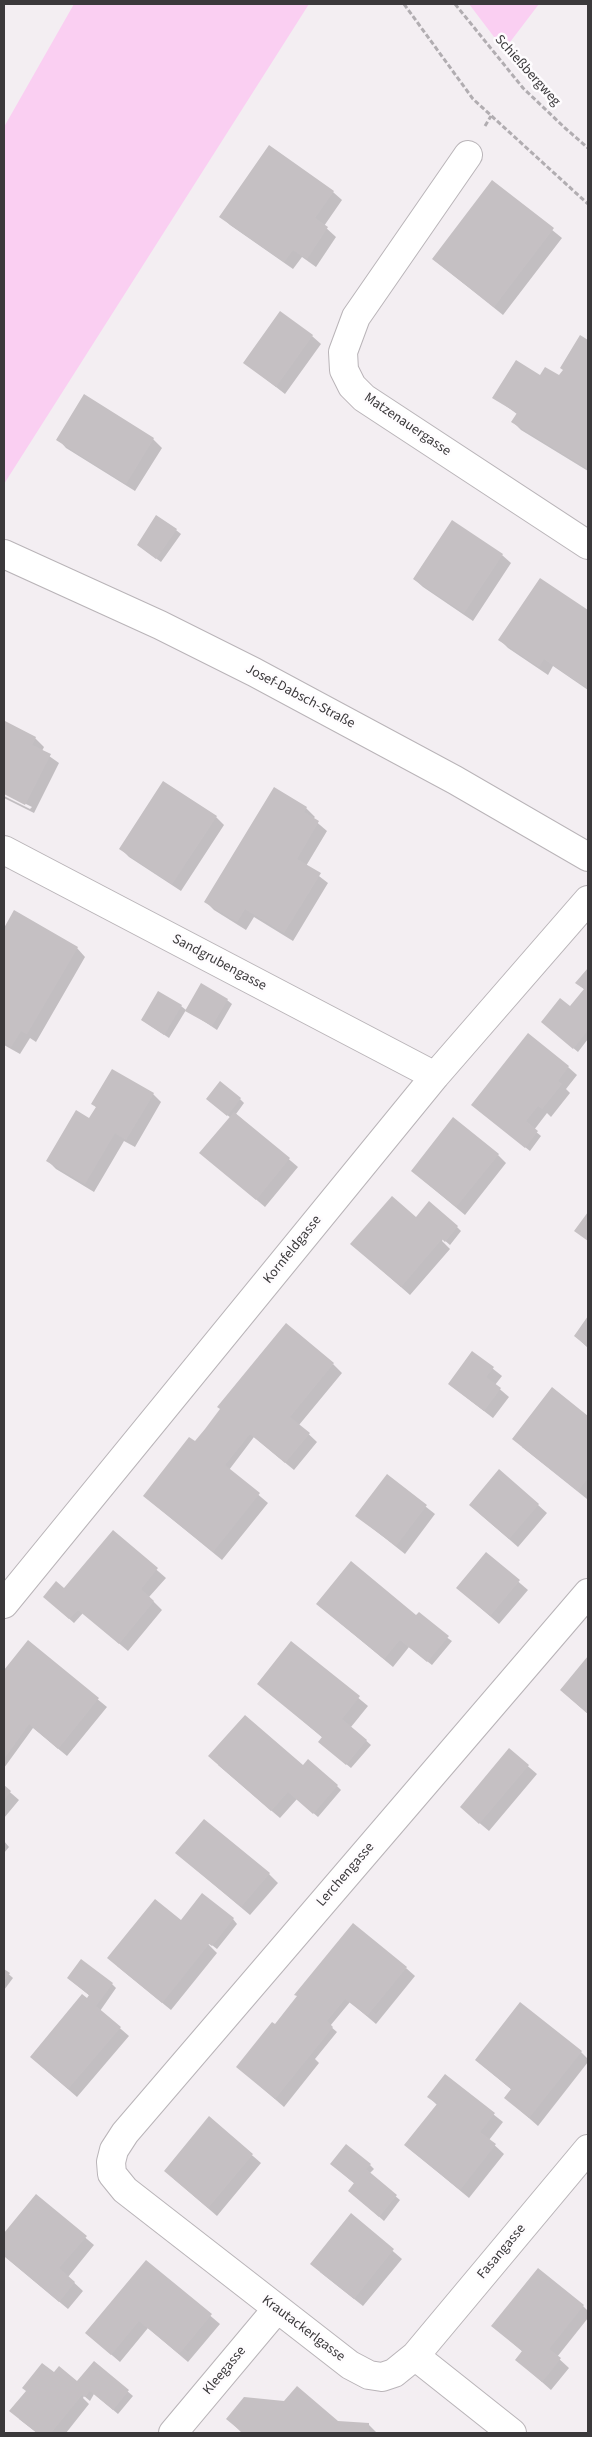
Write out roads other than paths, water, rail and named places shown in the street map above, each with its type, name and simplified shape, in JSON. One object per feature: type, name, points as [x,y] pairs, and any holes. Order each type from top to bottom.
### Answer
[{"type":"street","name":"Matzenauergasse","points":[[468,155],[356,317],[343,352],[344,370],[352,386],[364,398],[588,545]]},
{"type":"street","name":"Josef-Dabsch-Straße","points":[[4,554],[160,625],[254,672],[455,780],[588,857]]},
{"type":"street","name":"Sandgrubengasse","points":[[4,850],[435,1076]]},
{"type":"street","name":"Kornfeldgasse","points":[[4,1604],[435,1076],[588,900]]},
{"type":"street","name":"Lerchengasse","points":[[111,2162],[114,2150],[125,2133],[588,1593]]},
{"type":"street","name":"Fasangasse","points":[[415,2356],[588,2149]]},
{"type":"street","name":"Krautackerlgasse","points":[[111,2162],[112,2174],[124,2190],[276,2310],[350,2365],[369,2375],[382,2377],[394,2373],[415,2356]]},
{"type":"street","name":"Kleegasse","points":[[174,2433],[276,2310]]},
{"type":"street","points":[[415,2356],[512,2433]]}]
